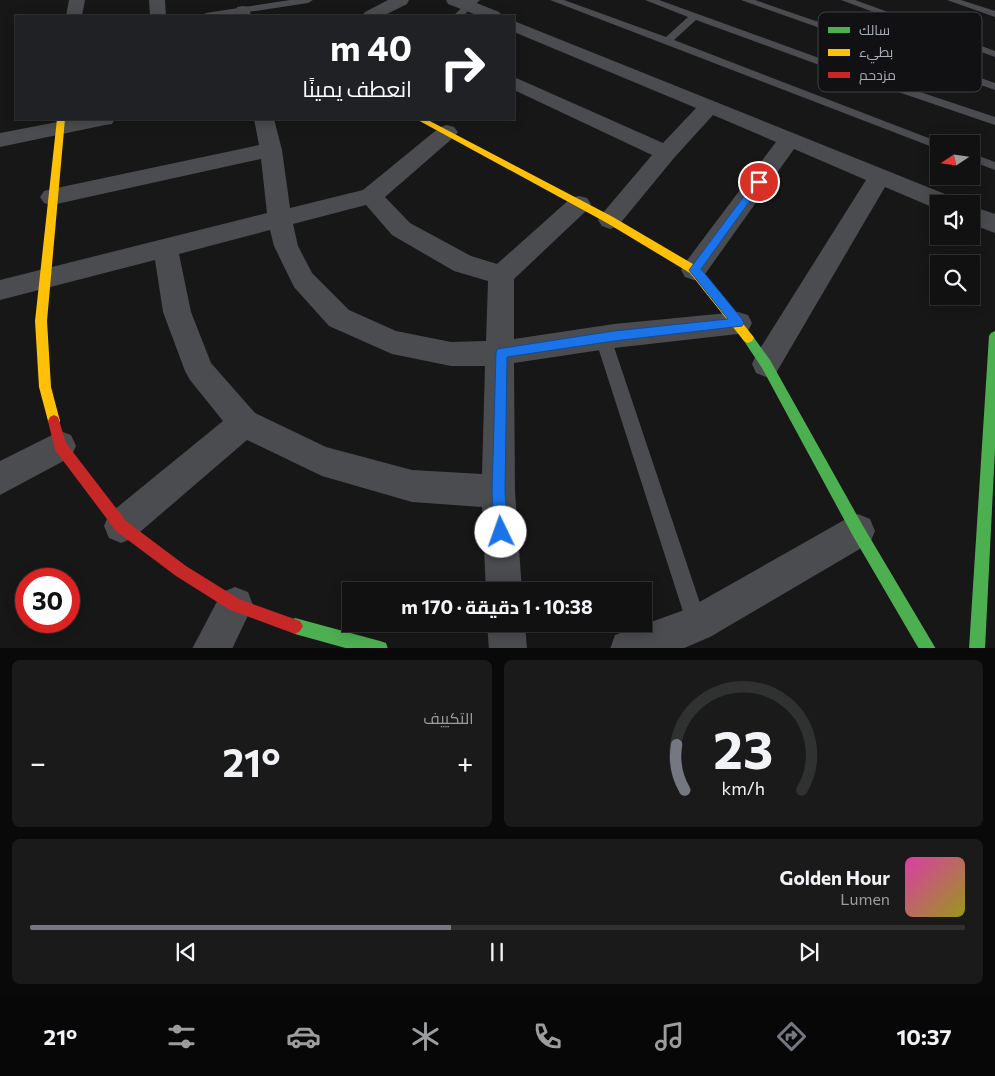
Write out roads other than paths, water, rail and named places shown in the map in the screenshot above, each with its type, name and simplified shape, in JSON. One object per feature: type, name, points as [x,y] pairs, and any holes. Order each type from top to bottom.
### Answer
[{"type":"street","points":[[157,0],[158,15]]},
{"type":"street","points":[[373,15],[401,0]]},
{"type":"street","points":[[454,0],[468,8],[490,15]]},
{"type":"street","points":[[519,33],[790,139],[930,197]]},
{"type":"street","points":[[515,83],[666,153]]},
{"type":"street","points":[[610,220],[666,153],[709,107]]},
{"type":"street","points":[[0,140],[60,123],[94,120]]},
{"type":"street","points":[[264,120],[271,150],[280,220],[286,246],[303,280],[339,318],[392,342],[451,354],[502,353],[603,338],[738,323]]},
{"type":"street","points":[[422,120],[610,220],[694,270],[738,323],[766,364],[858,531],[928,648]]},
{"type":"street","points":[[60,123],[41,321],[45,387],[60,446],[121,526],[181,571],[234,605],[306,631],[380,648]]},
{"type":"street","points":[[0,290],[372,196],[447,132]]},
{"type":"street","points":[[694,270],[790,139]]},
{"type":"street","points":[[52,196],[271,150]]},
{"type":"street","points":[[766,364],[880,176]]},
{"type":"street","points":[[372,196],[401,229],[463,264],[501,274]]},
{"type":"street","points":[[503,582],[498,492],[502,353],[501,274],[579,204]]},
{"type":"street","points":[[980,218],[995,224]]},
{"type":"street","points":[[165,248],[177,312],[200,371],[244,423],[322,461],[412,486],[498,492]]},
{"type":"street","points":[[977,648],[995,336]]},
{"type":"street","points":[[121,526],[244,423]]},
{"type":"street","points":[[0,479],[60,446]]},
{"type":"street","points":[[629,648],[696,624],[858,531]]},
{"type":"street","points":[[211,648],[234,605]]},
{"type":"street","points":[[507,632],[508,648]]},
{"type":"lane","points":[[224,15],[243,14],[308,0]]},
{"type":"lane","points":[[555,0],[667,40],[930,142]]},
{"type":"lane","points":[[650,0],[818,59]]},
{"type":"lane","points":[[746,0],[818,25]]},
{"type":"lane","points":[[846,0],[879,12]]},
{"type":"lane","points":[[952,0],[995,14]]},
{"type":"lane","points":[[667,40],[695,16]]},
{"type":"lane","points":[[982,49],[995,54]]},
{"type":"lane","points":[[982,82],[995,86]]},
{"type":"lane","points":[[912,92],[995,121]]},
{"type":"lane","points":[[980,160],[995,166]]},
{"type":"lane","points":[[603,338],[696,624]]}]
